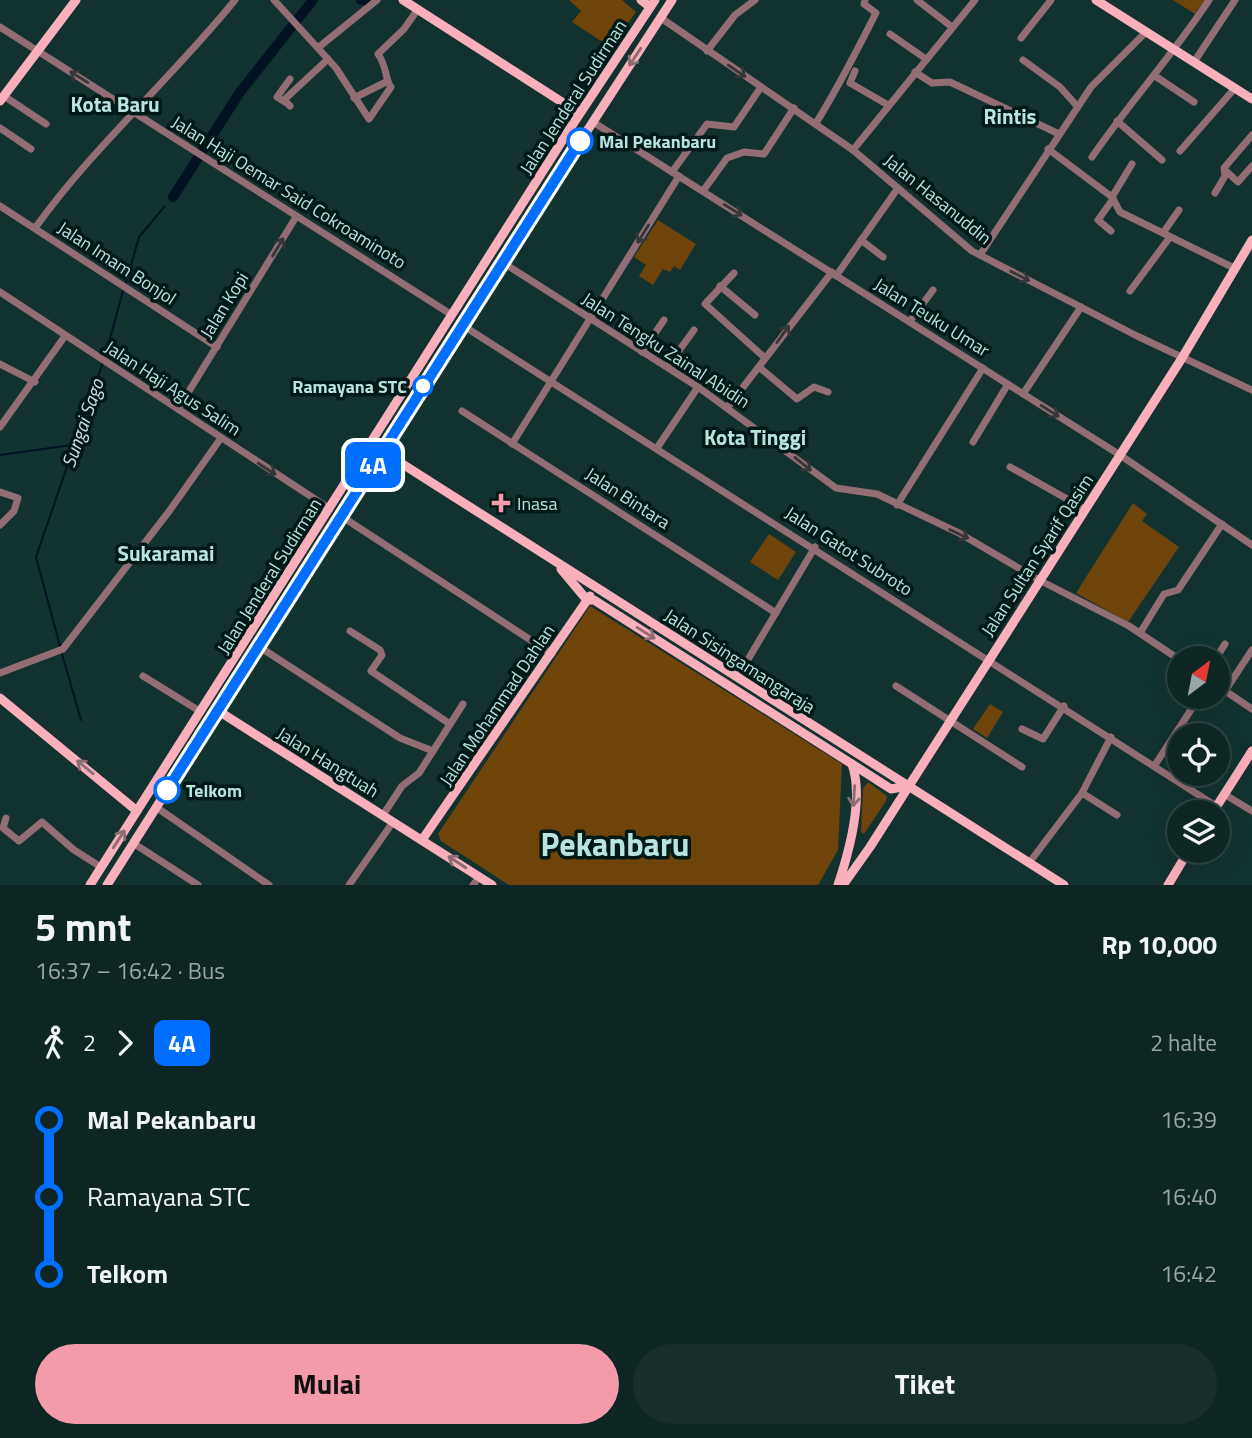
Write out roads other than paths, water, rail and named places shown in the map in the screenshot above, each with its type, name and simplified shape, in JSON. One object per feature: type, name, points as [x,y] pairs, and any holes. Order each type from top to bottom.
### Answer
[{"type":"main road","points":[[2,98],[76,0]]},
{"type":"main road","points":[[403,0],[581,110],[588,117],[595,118]]},
{"type":"main road","points":[[641,0],[653,4]]},
{"type":"main road","name":"Jalan Jenderal Sudirman","points":[[107,885],[502,262],[672,0]]},
{"type":"main road","points":[[1096,0],[1252,99]]},
{"type":"main road","name":"Jalan Jenderal Sudirman","points":[[90,885],[581,110],[653,4]]},
{"type":"main road","points":[[569,130],[573,127],[580,128],[582,138]]},
{"type":"main road","name":"Jalan Sultan Syarif Qasim","points":[[840,885],[908,786],[1182,358],[1252,240]]},
{"type":"main road","name":"Jalan Sisingamangaraja","points":[[382,451],[1064,885]]},
{"type":"main road","name":"Jalan Sisingamangaraja","points":[[556,562],[587,600],[594,600],[891,789],[908,786]]},
{"type":"main road","name":"Jalan Mohammad Dahlan","points":[[422,840],[596,587]]},
{"type":"main road","points":[[737,678],[746,696]]},
{"type":"main road","points":[[0,698],[137,811]]},
{"type":"main road","name":"Jalan Hangtuah","points":[[217,710],[492,885]]},
{"type":"main road","points":[[1220,800],[1252,751]]},
{"type":"main road","points":[[840,885],[851,850],[855,783],[852,764]]},
{"type":"main road","points":[[1168,885],[1181,863]]},
{"type":"street","points":[[35,228],[104,143],[136,114],[235,0]]},
{"type":"street","points":[[274,0],[319,47],[369,120],[391,88],[386,82]]},
{"type":"street","points":[[319,47],[377,0]]},
{"type":"street","points":[[707,51],[735,15],[755,0]]},
{"type":"street","points":[[816,123],[835,93],[845,67],[876,13],[864,4],[865,0]]},
{"type":"street","points":[[917,0],[952,27]]},
{"type":"street","points":[[853,150],[975,0]]},
{"type":"street","points":[[1021,38],[1051,0]]},
{"type":"street","points":[[1092,158],[1117,121],[1176,51],[1209,0]]},
{"type":"street","points":[[1194,62],[1235,0]]},
{"type":"street","points":[[354,98],[386,82],[388,74],[378,54],[404,29],[418,9]]},
{"type":"street","name":"Jalan Hasanuddin","points":[[661,18],[853,150],[980,256],[1182,358],[1252,390]]},
{"type":"street","name":"Jalan Haji Oemar Said Cokroaminoto","points":[[0,26],[453,315]]},
{"type":"street","points":[[980,256],[1091,87],[1146,32]]},
{"type":"street","points":[[890,34],[926,59]]},
{"type":"street","points":[[290,79],[277,97],[288,104],[300,84],[328,59]]},
{"type":"street","points":[[1023,60],[1060,87],[1077,106]]},
{"type":"street","points":[[855,71],[850,83],[888,105]]},
{"type":"street","points":[[915,72],[932,83],[950,82],[1059,134]]},
{"type":"street","points":[[1155,76],[1194,102]]},
{"type":"street","points":[[512,443],[707,124],[734,127],[761,88]]},
{"type":"street","points":[[1180,150],[1236,88]]},
{"type":"street","points":[[2,98],[46,124]]},
{"type":"street","points":[[703,191],[727,158],[744,152],[764,154],[794,108]]},
{"type":"street","name":"Jalan Teuku Umar","points":[[595,118],[676,174],[1120,455],[1252,545]]},
{"type":"street","points":[[1117,121],[1162,160]]},
{"type":"street","points":[[0,128],[31,149]]},
{"type":"street","points":[[1223,169],[1251,139]]},
{"type":"street","points":[[1048,149],[1113,198],[1120,212],[1234,268]]},
{"type":"street","points":[[1111,231],[1098,220],[1132,164]]},
{"type":"street","points":[[1223,169],[1238,182],[1252,166]]},
{"type":"street","points":[[1215,193],[1225,176],[1223,169]]},
{"type":"street","points":[[727,408],[861,240],[898,188]]},
{"type":"street","name":"Jalan Imam Bonjol","points":[[0,206],[217,347]]},
{"type":"street","points":[[1130,291],[1179,210]]},
{"type":"street","name":"Jalan Kopi","points":[[178,409],[296,217]]},
{"type":"street","points":[[861,240],[883,257]]},
{"type":"street","name":"Jalan Tengku Zainal Abidin","points":[[502,262],[698,387],[836,488],[877,494],[1001,555],[1039,580],[1140,633],[1167,651]]},
{"type":"street","points":[[734,273],[720,286],[706,306],[765,359]]},
{"type":"street","points":[[720,286],[755,315]]},
{"type":"street","points":[[910,321],[933,290]]},
{"type":"street","name":"Jalan Haji Agus Salim","points":[[0,292],[330,509]]},
{"type":"street","points":[[1023,394],[1081,307]]},
{"type":"street","points":[[642,352],[664,320]]},
{"type":"street","name":"Jalan Gatot Subroto","points":[[462,325],[1063,706],[1203,800]]},
{"type":"street","points":[[667,367],[694,330]]},
{"type":"street","points":[[0,427],[35,382],[65,336]]},
{"type":"street","points":[[0,364],[35,382]]},
{"type":"street","points":[[759,367],[797,399],[814,387],[828,393]]},
{"type":"street","points":[[897,505],[983,368]]},
{"type":"street","points":[[973,442],[1008,384]]},
{"type":"street","points":[[657,448],[698,387]]},
{"type":"street","name":"Jalan Bintara","points":[[462,411],[776,613]]},
{"type":"street","points":[[0,673],[63,649],[170,510],[220,438]]},
{"type":"street","points":[[1010,467],[1085,509]]},
{"type":"street","points":[[0,492],[18,498],[14,511],[0,525]]},
{"type":"street","points":[[341,516],[552,653]]},
{"type":"street","points":[[1140,633],[1164,594],[1178,590],[1222,524]]},
{"type":"street","points":[[737,678],[815,547]]},
{"type":"street","points":[[350,631],[380,650],[382,655],[371,671],[450,724]]},
{"type":"street","points":[[258,646],[400,738],[433,751]]},
{"type":"street","points":[[1230,679],[1252,650]]},
{"type":"street","points":[[144,676],[201,712]]},
{"type":"street","points":[[896,686],[1022,767]]},
{"type":"street","points":[[1230,694],[1252,709]]},
{"type":"street","points":[[383,815],[404,784],[419,773],[463,704]]},
{"type":"street","points":[[1022,729],[1043,739],[1063,706]]},
{"type":"street","points":[[1154,765],[1191,709]]},
{"type":"street","points":[[1029,863],[1082,793],[1111,737]]},
{"type":"street","points":[[1082,793],[1117,815]]},
{"type":"street","points":[[1224,794],[1252,811]]},
{"type":"street","points":[[156,807],[269,885]]},
{"type":"street","points":[[6,818],[3,828],[19,841],[42,822],[74,850],[101,867]]},
{"type":"street","points":[[349,885],[393,822]]},
{"type":"street","points":[[134,843],[198,885]]},
{"type":"street","points":[[473,885],[479,877]]},
{"type":"waterway","name":"Sungai Sago","points":[[173,197],[240,92],[313,0]]},
{"type":"waterway","name":"Sungai Sago","points":[[361,0],[372,0]]},
{"type":"waterway","name":"Sungai Sago","points":[[125,286],[139,237],[165,206]]},
{"type":"waterway","name":"Sungai Sago","points":[[105,357],[123,291]]},
{"type":"waterway","name":"Sungai Sago","points":[[60,646],[36,557],[103,362]]},
{"type":"waterway","points":[[0,455],[72,445]]},
{"type":"waterway","name":"Sungai Sago","points":[[62,654],[81,720]]},
{"type":"place","name":"Mal Pekanbaru","points":[[580,141]]},
{"type":"place","name":"Ramayana STC","points":[[423,386]]},
{"type":"place","name":"Inasa","points":[[501,503]]},
{"type":"place","name":"Telkom","points":[[167,790]]},
{"type":"district","name":"Kota Baru","points":[[115,104]]},
{"type":"district","name":"Rintis","points":[[1010,116]]},
{"type":"district","name":"Kota Tinggi","points":[[755,437]]},
{"type":"district","name":"Sukaramai","points":[[166,553]]},
{"type":"district","name":"Pekanbaru","points":[[615,844]]}]
